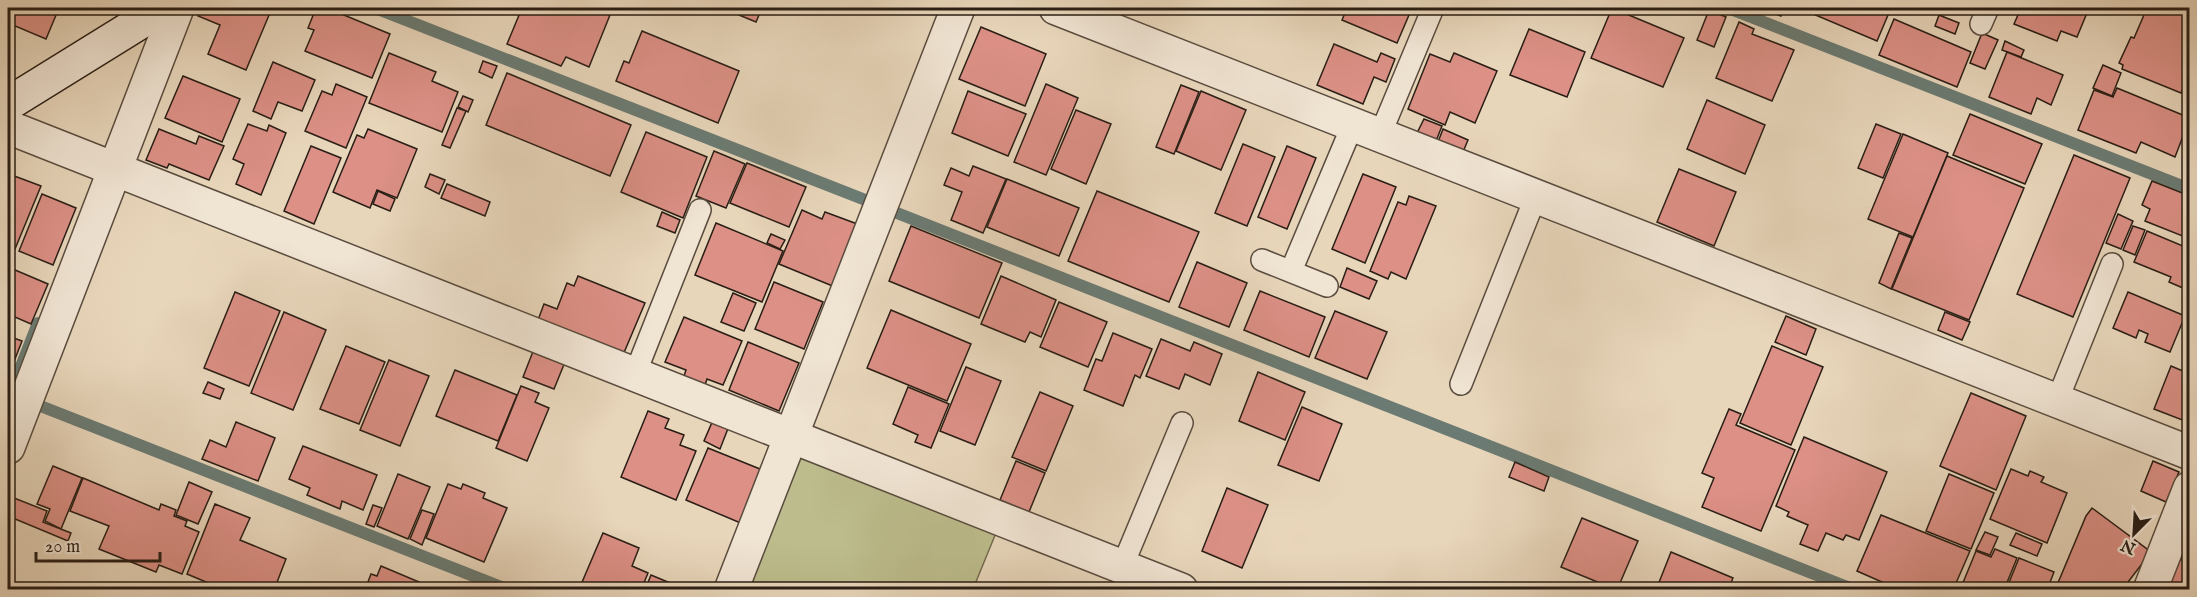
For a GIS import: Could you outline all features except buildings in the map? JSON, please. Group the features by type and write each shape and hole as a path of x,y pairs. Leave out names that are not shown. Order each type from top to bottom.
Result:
{"street":[{"path":"8,104 163,8"},
{"path":"8,447 177,8"},
{"path":"731,590 958,8"},
{"path":"1056,8 2190,453"},
{"path":"8,127 1181,590"},
{"path":"2150,590 2190,488"}],"lane":[{"path":"1292,271 1366,129 1433,8"},
{"path":"1461,384 1536,196"},
{"path":"635,374 700,210"},
{"path":"1262,260 1327,286"},
{"path":"2057,401 2112,264"},
{"path":"1122,567 1182,423"}],"green space":[{"path":"808,452 998,528 973,589 744,590 796,457"}],"waterway":[{"path":"375,8 868,201"},
{"path":"1728,8 2190,189"},
{"path":"897,213 1855,590"},
{"path":"8,400 38,323"},
{"path":"43,407 509,590"}]}
